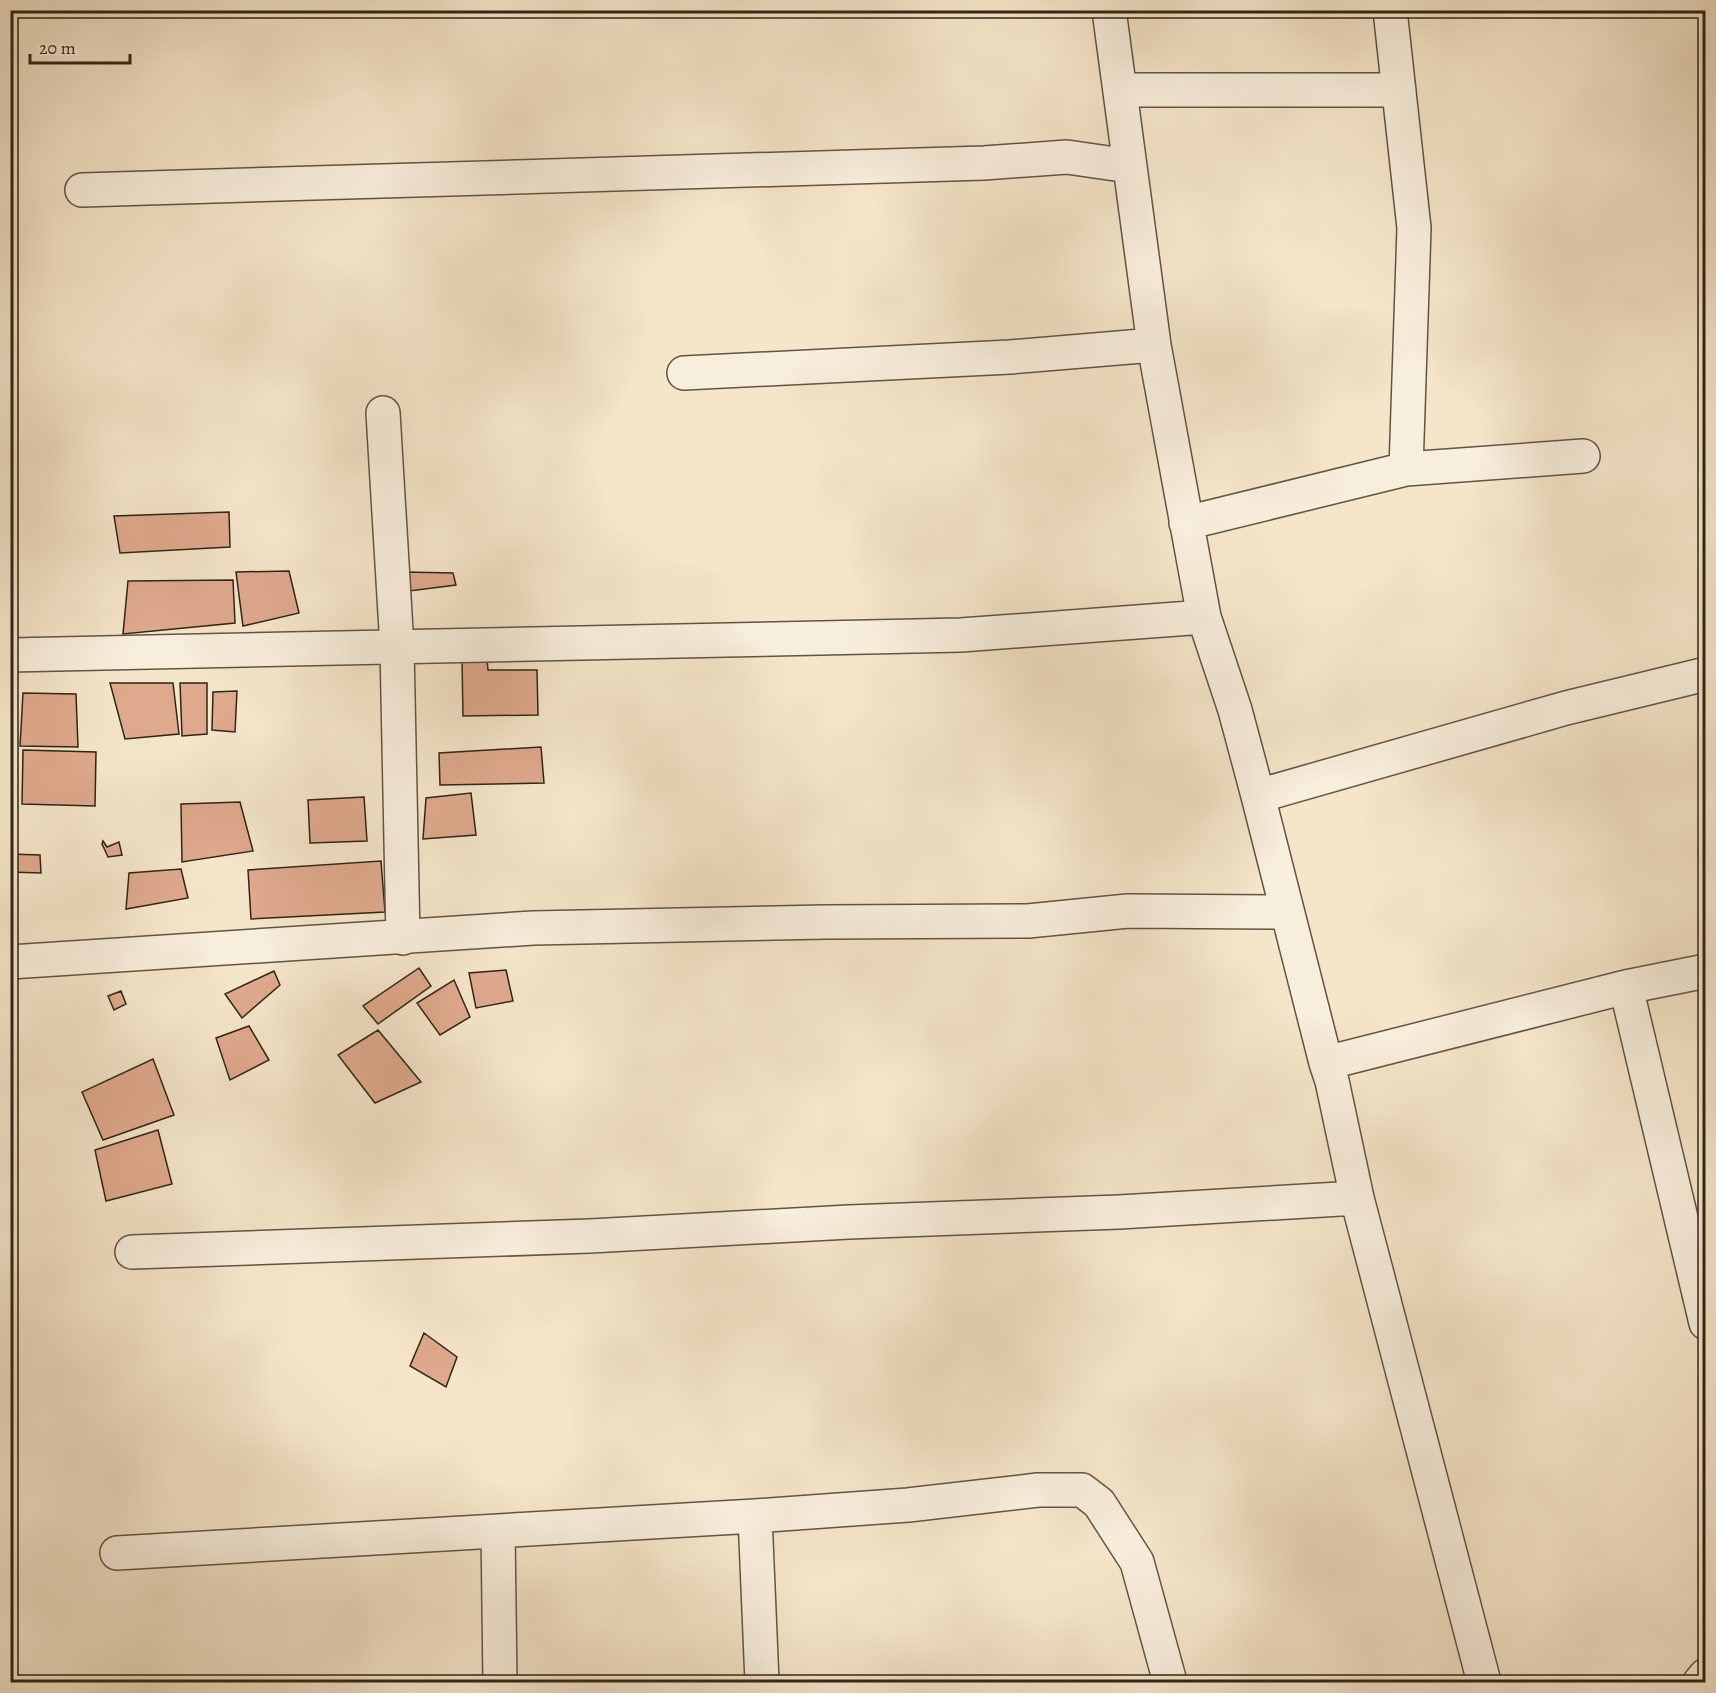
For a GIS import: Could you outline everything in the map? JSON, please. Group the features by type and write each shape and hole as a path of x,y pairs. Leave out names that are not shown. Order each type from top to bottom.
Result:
{"street":[{"path":"1109,10 1154,345 1204,617 1234,710 1258,796 1332,1081 1357,1198 1484,1683"},
{"path":"1390,10 1414,228 1406,469"},
{"path":"1120,90 1399,90"},
{"path":"82,190 972,163 1067,158 1129,166"},
{"path":"684,373 1010,357 1154,345"},
{"path":"383,413 397,647 403,938"},
{"path":"1186,523 1406,469 1582,456"},
{"path":"10,655 961,635 1204,617"},
{"path":"1258,796 1566,708 1706,674"},
{"path":"10,962 533,928 815,922 1028,921 1128,911 1287,912"},
{"path":"1326,1063 1626,987 1706,971"},
{"path":"1626,987 1706,1323"},
{"path":"132,1252 590,1236 849,1222 1119,1212 1357,1198"},
{"path":"117,1552 755,1516 908,1505 1038,1490 1082,1490 1099,1503 1137,1562 1170,1683"},
{"path":"755,1516 762,1683"},
{"path":"498,1531 500,1683"},
{"path":"1700,1683 1706,1675"}],"building":[{"path":"229,512 230,547 120,553 114,516"},
{"path":"289,571 299,613 243,626 236,572"},
{"path":"405,572 453,573 456,585 409,591"},
{"path":"233,580 235,623 123,634 128,581"},
{"path":"462,659 487,659 488,670 537,670 538,715 463,716"},
{"path":"110,683 173,683 179,734 125,739"},
{"path":"180,683 207,683 207,734 182,736"},
{"path":"237,691 235,732 212,730 213,692"},
{"path":"23,693 76,694 78,747 20,746"},
{"path":"541,747 544,783 440,785 439,753"},
{"path":"23,750 96,752 95,806 22,804"},
{"path":"471,793 476,835 423,839 426,798"},
{"path":"364,797 367,841 310,843 308,800"},
{"path":"240,802 253,851 182,862 181,804"},
{"path":"103,841 107,847 119,842 122,855 108,857 102,844"},
{"path":"10,854 40,855 41,873 10,872"},
{"path":"381,861 385,912 251,919 248,870"},
{"path":"181,869 188,898 126,909 129,873"},
{"path":"419,968 431,986 378,1024 363,1006"},
{"path":"506,970 513,1001 476,1008 469,973"},
{"path":"274,971 280,985 242,1018 225,994"},
{"path":"454,980 470,1017 440,1035 417,1003"},
{"path":"121,991 126,1004 114,1010 108,996"},
{"path":"249,1026 269,1060 230,1080 216,1038"},
{"path":"378,1030 421,1082 375,1103 338,1055"},
{"path":"153,1059 174,1115 103,1140 82,1092"},
{"path":"158,1130 172,1184 106,1201 95,1150"},
{"path":"424,1333 457,1357 446,1387 410,1366"}]}
